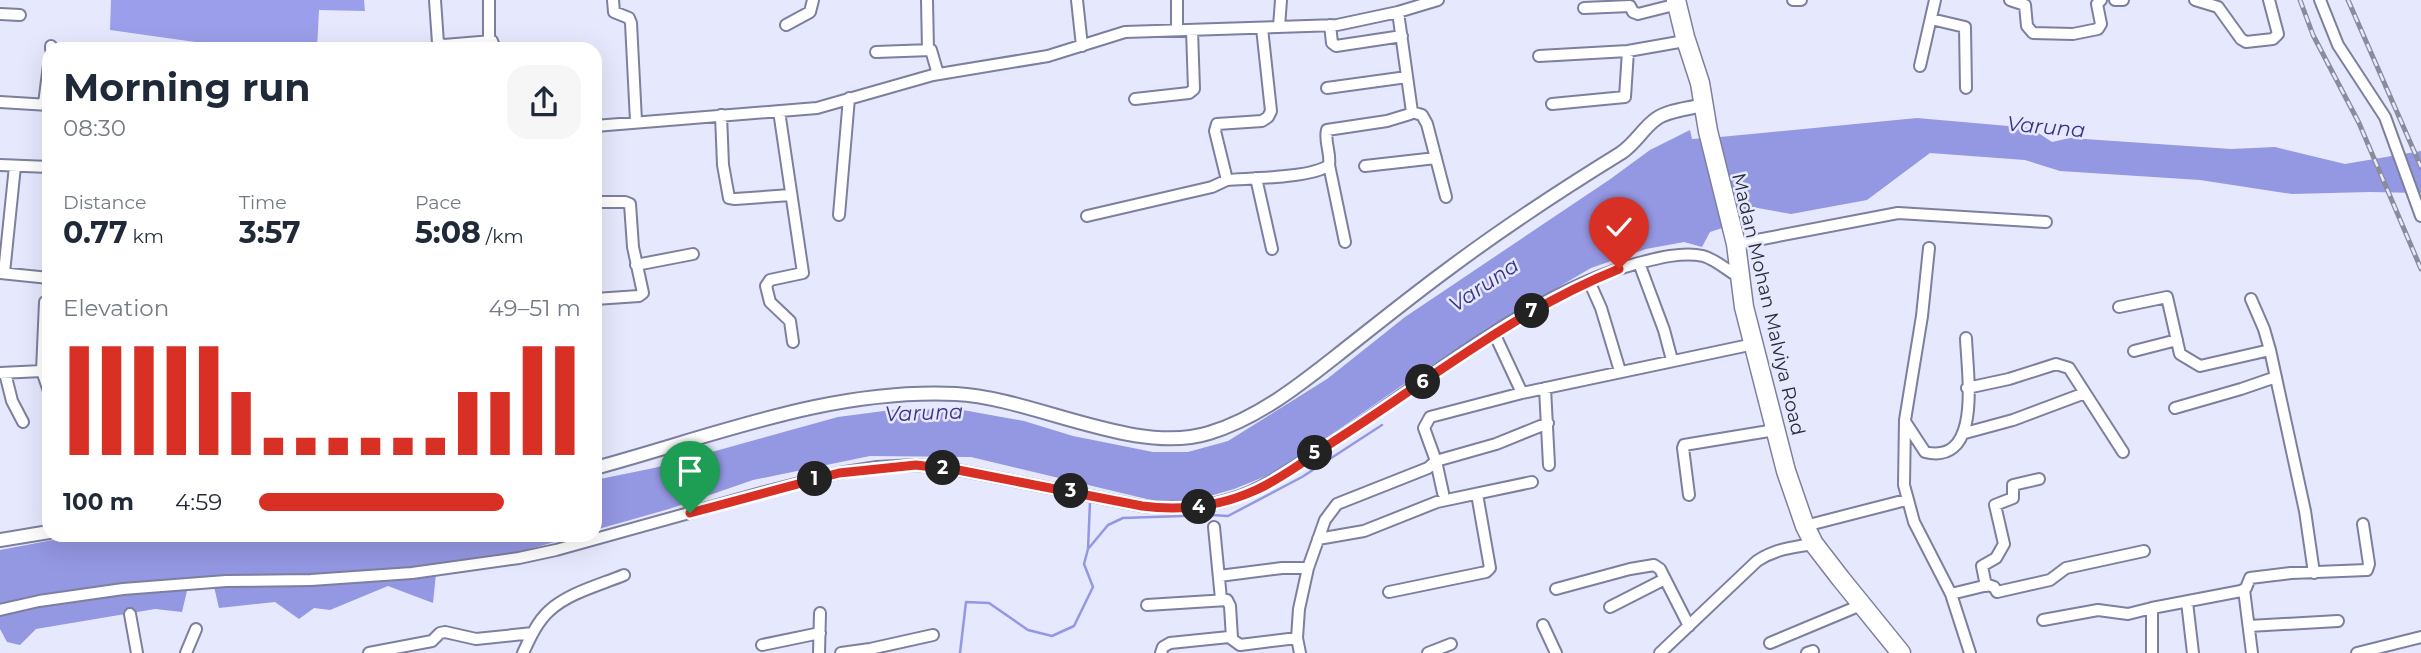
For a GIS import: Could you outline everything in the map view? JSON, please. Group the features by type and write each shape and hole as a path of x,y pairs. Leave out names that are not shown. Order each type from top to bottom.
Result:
{"highway":[{"name":"Madan Mohan Malviya Road","path":"1672,2 1679,42 1693,86 1702,102"},
{"name":"Madan Mohan Malviya Road","path":"1672,2 1700,83 1708,131 1736,244 1739,278 1754,344 1775,430 1805,526 1814,544 1901,653"}],"street":[{"path":"436,0 440,42"},
{"path":"489,0 492,42"},
{"path":"613,0 614,12 629,18 631,23 636,121"},
{"path":"786,25 810,12 813,0"},
{"path":"927,0 928,50"},
{"path":"1077,0 1082,46"},
{"path":"1177,0 1177,30"},
{"path":"1279,27 1281,0"},
{"path":"602,125 817,107 938,74 1048,56 1125,32 1330,25 1398,12 1438,0"},
{"path":"1793,0 1801,0"},
{"path":"1920,66 1935,0"},
{"path":"2010,0 2025,5 2029,31 2047,34 2073,34 2098,29 2101,24 2097,4 2101,0"},
{"path":"2115,0 2123,0"},
{"path":"2194,0 2218,7 2241,39 2252,43 2273,39 2278,34 2269,0"},
{"path":"2320,0 2338,45 2385,117 2421,216"},
{"path":"1584,8 1630,6 1633,12 1638,14 1672,2"},
{"path":"1398,12 1412,112"},
{"path":"0,14 20,15"},
{"path":"1931,19 1965,27 1966,88"},
{"path":"1330,25 1332,43 1336,46 1402,36"},
{"path":"1227,180 1215,131 1217,124 1262,121 1271,111 1262,28"},
{"path":"1135,99 1189,93 1194,89 1192,30"},
{"path":"1539,56 1628,51 1679,42"},
{"path":"876,52 928,50 933,52 938,74"},
{"path":"1552,104 1625,97 1628,51"},
{"path":"1327,88 1407,77"},
{"path":"839,215 849,98"},
{"path":"0,102 42,105"},
{"path":"602,466 801,410 879,395 958,394 988,398 1152,438 1188,438 1207,434 1258,411 1307,379 1446,270 1580,177 1623,151 1656,119 1702,102"},
{"path":"779,111 803,273 770,280 766,286 770,302 790,321 793,342"},
{"path":"1412,112 1424,118 1446,197"},
{"path":"1345,242 1329,165 1326,135 1328,130 1387,121 1412,112"},
{"path":"720,115 723,165 729,198 735,200 791,195"},
{"path":"1365,166 1436,158"},
{"path":"0,165 42,167"},
{"path":"1087,216 1212,187 1227,180 1305,174 1329,165"},
{"path":"15,166 2,273 42,277"},
{"path":"1256,178 1272,249"},
{"path":"602,202 630,204 641,295 602,298"},
{"path":"1736,244 1898,213 2046,222"},
{"path":"1929,248 1923,316 1905,420 1904,485 1913,522 1951,594 1970,653"},
{"path":"636,265 693,254"},
{"path":"602,537 839,473 916,465 958,470 1142,506 1172,509 1203,507 1258,489 1383,410 1494,333 1589,281 1639,263 1678,256 1705,256 1739,278"},
{"path":"1639,263 1672,360"},
{"path":"1589,281 1601,308 1620,371"},
{"path":"2119,307 2167,297 2181,356 2200,366 2270,350"},
{"path":"2251,299 2270,350 2305,512 2314,573"},
{"path":"1494,333 1522,393"},
{"path":"1905,420 1921,449 1933,454 1953,449 1961,441 1968,417 1966,338"},
{"path":"2134,351 2177,340"},
{"path":"1443,494 1436,461 1424,428 1430,417 1522,393 1754,344"},
{"path":"1967,388 2010,379 2056,364 2069,369 2123,452"},
{"path":"23,422 2,373 42,371"},
{"path":"2175,408 2276,377"},
{"path":"1545,388 1549,465"},
{"path":"1965,433 2013,420 2085,393"},
{"path":"1300,653 1297,638 1299,609 1308,568 1325,520 1337,504 1428,468 1436,461 1496,444 1548,423"},
{"path":"1689,495 1684,445 1775,430"},
{"path":"1986,586 1982,565 1996,558 2004,544 1995,505 2013,498 2013,485 2039,479"},
{"path":"1318,539 1364,531 1437,502 1532,482"},
{"path":"1389,592 1486,572 1490,568 1478,494"},
{"path":"1805,526 1906,500"},
{"path":"2252,653 2244,590 2250,578 2267,574 2367,570 2369,564 2363,524"},
{"path":"1214,527 1221,599"},
{"path":"0,540 42,533"},
{"path":"0,610 39,601 123,589 226,581 311,580 412,573 519,558 585,542"},
{"path":"1660,653 1756,561 1769,553 1814,544"},
{"path":"1951,594 1991,585 1997,592 2025,586 2050,580 2066,568 2144,551"},
{"path":"1556,589 1654,565 1660,569 1689,626"},
{"path":"1219,576 1282,568 1308,568"},
{"path":"523,653 549,611 564,600 624,575"},
{"path":"1610,607 1665,579"},
{"path":"2043,620 2098,610 2123,614 2244,590"},
{"path":"1147,606 1221,599 1228,601 1230,606 1232,638 1239,645 1297,638"},
{"path":"2187,602 2193,653"},
{"path":"1770,643 1861,606"},
{"path":"2152,608 2152,653"},
{"path":"819,653 820,612"},
{"path":"130,614 137,653"},
{"path":"2249,626 2338,621"},
{"path":"1543,625 1556,653"},
{"path":"186,653 196,629"},
{"path":"369,653 432,641 445,632 475,639 533,633"},
{"path":"762,645 820,633"},
{"path":"841,653 933,635"},
{"path":"2357,653 2421,637"},
{"path":"1160,653 1163,647 1170,643 1232,638"},
{"path":"1429,653 1451,644"}],"shaded area":[{"path":"111,0 364,0 365,11 319,10 317,42 195,42 110,30"}],"water":[{"name":"Varuna","path":"1917,118 2031,128 2052,142 2070,138 2231,149 2275,147 2345,164 2421,151 2421,193 2292,194 2200,180 2060,171 2025,160 1930,153 1867,200 1791,214 1752,207 1750,219 1710,232 1702,247 1684,242 1646,249 1591,268 1497,323 1417,375 1279,471 1234,489 1189,502 1151,500 971,457 870,456 753,480 669,509 602,528 602,479 654,468 838,417 899,409 963,410 1024,421 1073,436 1153,452 1188,452 1228,441 1327,379 1405,317 1650,150 1690,130 1692,139"},
{"path":"42,542 555,542 519,552 437,564 433,603 388,586 330,610 314,608 299,619 275,602 219,608 212,578 190,578 182,612 155,609 36,629 20,645 7,642 0,629 0,550"}],"waterway":[{"path":"1088,549 1108,525 1123,518 1228,516 1302,477 1382,425"},
{"path":"960,653 966,602 989,603 1028,630 1052,636 1074,626 1093,587 1084,564 1088,549 1090,502"}],"railway":[{"path":"2300,0 2313,35 2359,123 2421,269"},
{"path":"2348,0 2421,167"}],"route":[{"path":"690,513 839,473 916,465 958,470 1142,506 1172,509 1203,507 1258,489 1383,410 1501,329 1553,299 1619,269"}]}
